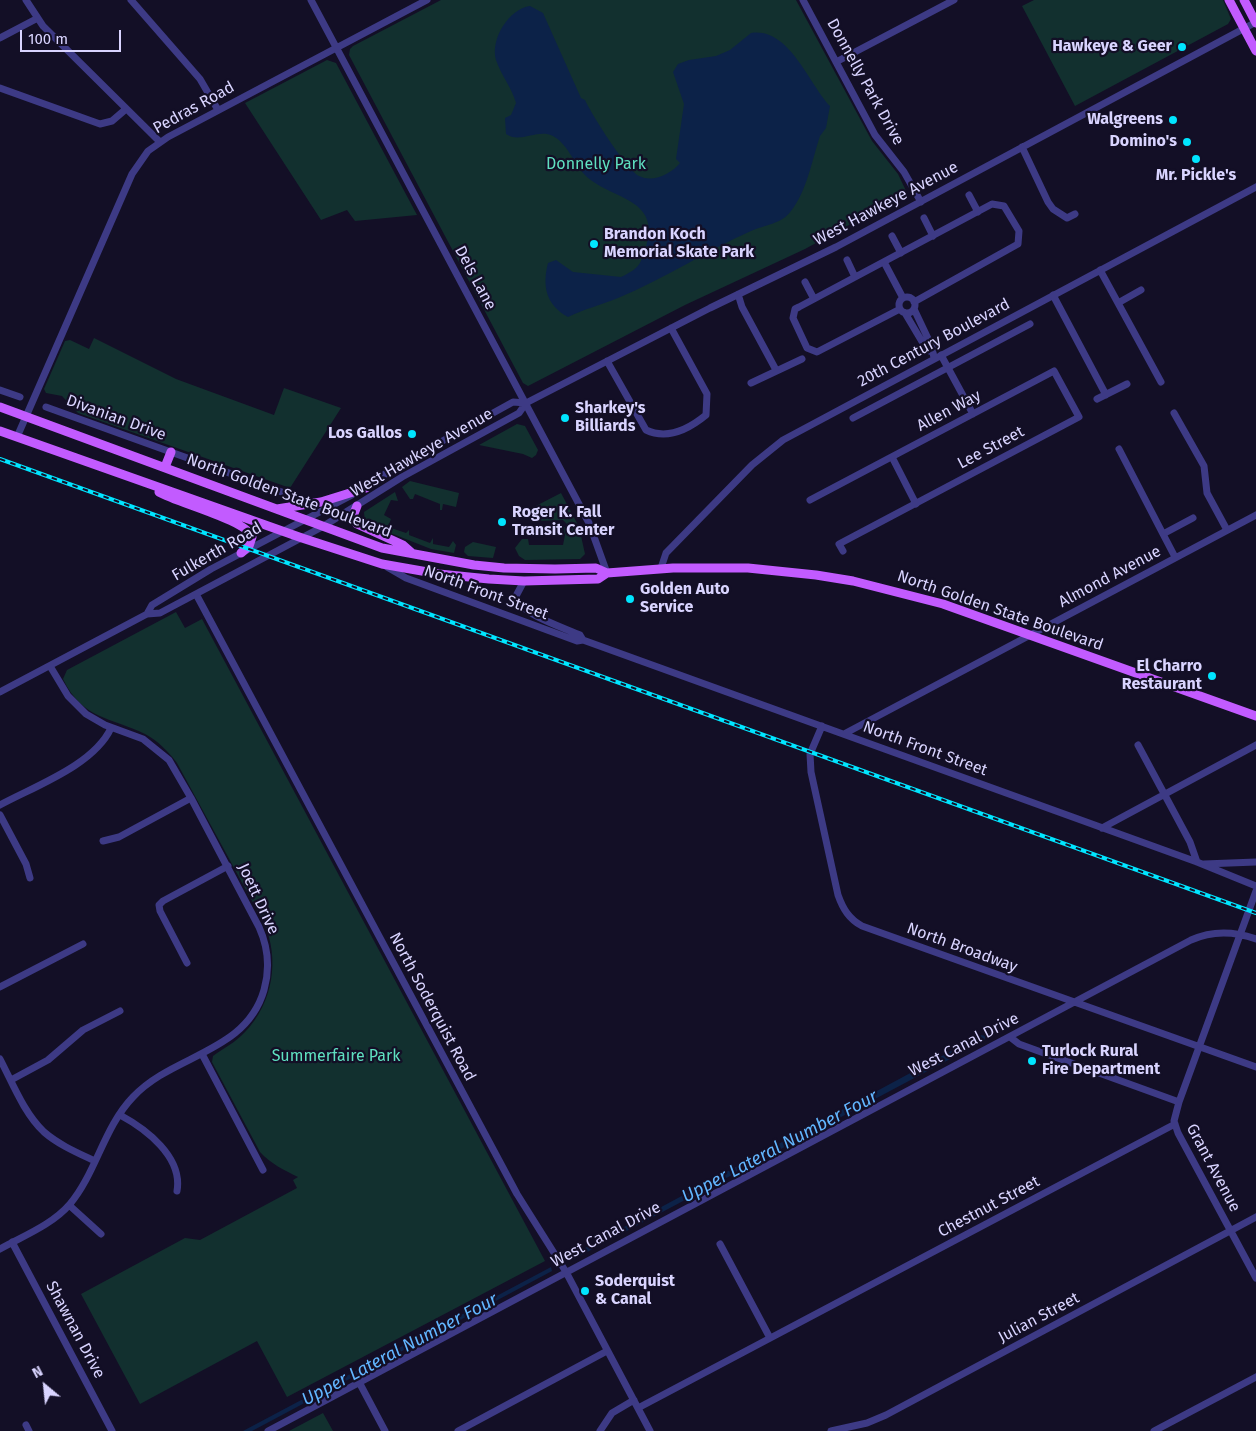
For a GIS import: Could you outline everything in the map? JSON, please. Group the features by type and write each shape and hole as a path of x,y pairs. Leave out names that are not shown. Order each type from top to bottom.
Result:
{"main road":[{"path":"1229,0 1256,51"},
{"path":"1244,0 1256,22"},
{"name":"North Golden State Boulevard","path":"0,407 374,546 489,567 543,570 596,568 607,572 661,568 748,568 835,578 910,594 1031,635 1256,716"},
{"name":"North Golden State Boulevard","path":"0,431 302,538 382,564 462,577 524,581 598,579 607,572"},
{"path":"165,467 171,452"},
{"path":"141,481 170,499 244,526 252,537 249,546 241,553"},
{"path":"277,509 321,502 366,488"},
{"path":"357,506 353,516 357,524 403,545 412,553"}],"street":[{"path":"26,0 36,19 160,142"},
{"path":"131,0 200,79 218,110"},
{"name":"Dels Lane","path":"311,0 589,523 607,572"},
{"name":"Pedras Road","path":"17,437 132,174 143,157 160,142 427,0"},
{"name":"Donnelly Park Drive","path":"803,0 875,135 904,172 921,202"},
{"path":"836,62 954,0"},
{"path":"0,38 36,19"},
{"name":"West Hawkeye Avenue","path":"305,520 366,488 399,465 513,402 526,402 738,294 836,247 1256,22"},
{"path":"0,88 100,124 112,121 126,109"},
{"path":"1022,147 1053,209 1067,218 1075,214"},
{"name":"20th Century Boulevard","path":"661,568 666,553 752,465 776,445 936,355 1256,187"},
{"path":"969,195 978,212"},
{"path":"992,204 1004,206 1019,231 1018,244 914,305 821,351 813,352 807,348 793,318 795,310 978,212 992,204"},
{"path":"924,218 933,236"},
{"path":"892,236 901,252"},
{"path":"847,260 856,277"},
{"path":"884,262 903,298"},
{"path":"1100,270 1160,382"},
{"path":"805,282 814,299"},
{"path":"1118,303 1141,290"},
{"path":"738,294 742,307 776,370"},
{"path":"1053,295 1106,394"},
{"path":"903,298 910,298 936,355 948,368 973,414"},
{"path":"903,298 899,304 902,311 909,316 927,350 936,355"},
{"path":"854,418 1030,324"},
{"path":"607,361 646,430 655,434 668,435 684,429 706,415 708,402 707,394 672,328"},
{"path":"751,383 776,370 783,369 802,360"},
{"name":"Allen Way","path":"810,500 1054,371 1079,417"},
{"path":"1097,399 1127,384"},
{"path":"0,390 20,397"},
{"name":"West Hawkeye Avenue","path":"302,538 402,477 519,413 526,402"},
{"name":"Divanian Drive","path":"46,407 290,495"},
{"path":"1174,413 1204,466 1207,493 1227,530"},
{"name":"Lee Street","path":"843,551 839,544 1079,417"},
{"path":"1119,449 1175,557"},
{"path":"892,457 916,504"},
{"name":"Almond Avenue","path":"844,734 1256,515"},
{"path":"1162,534 1193,518"},
{"name":"Fulkerth Road","path":"147,614 152,605 241,553 305,520"},
{"name":"Fulkerth Road","path":"0,692 147,614 160,613 302,538"},
{"name":"North Front Street","path":"382,564 406,578 578,641 583,640 822,726 1200,863 1256,886"},
{"name":"North Front Street","path":"524,581 516,596 519,606 528,612 580,635 583,640"},
{"name":"North Soderquist Road","path":"196,594 517,1194 566,1272 650,1431"},
{"name":"Joett Drive","path":"0,1249 46,1224 70,1205 84,1183 120,1114 132,1097 145,1086 231,1038 245,1024 258,1004 266,980 267,957 263,938 228,866 172,764 157,748 134,735 111,728 91,718 76,706 61,686 50,666"},
{"name":"North Broadway","path":"822,726 810,754 810,772 838,895 849,916 862,926 1256,1067"},
{"path":"0,805 80,761 100,745 111,728"},
{"path":"1138,745 1200,863 1256,862"},
{"path":"1102,828 1256,745"},
{"path":"103,841 119,836 191,798"},
{"path":"0,815 26,864 30,878"},
{"path":"187,963 160,911 159,905 163,901 228,866"},
{"path":"1175,1124 1178,1102 1201,1046 1256,890"},
{"name":"West Canal Drive","path":"268,1431 1194,938 1219,932 1240,933"},
{"path":"1240,933 1256,939"},
{"path":"0,987 83,944"},
{"path":"11,1080 48,1060 83,1030 120,1011"},
{"path":"1010,1037 1018,1044 1178,1102"},
{"path":"202,1054 263,1170"},
{"path":"0,1060 30,1116 44,1132 62,1144 95,1161"},
{"path":"120,1114 144,1130 168,1156 177,1174 177,1191"},
{"name":"Grant Avenue","path":"1175,1124 1256,1278"},
{"name":"Chestnut Street","path":"638,1408 1175,1124"},
{"path":"70,1205 101,1234"},
{"name":"Julian Street","path":"830,1431 868,1423 886,1415 1256,1217"},
{"name":"Shawnan Drive","path":"12,1242 112,1431"},
{"path":"720,1244 770,1338"},
{"path":"458,1431 607,1351"},
{"path":"1154,1431 1256,1377"},
{"path":"359,1382 385,1431"},
{"path":"600,1431 612,1413 634,1400"}],"green space":[{"name":"Donnelly Park","path":"441,0 796,0 872,141 898,174 907,193 805,249 685,305 528,386 523,383 349,55 350,49 353,46"},
{"path":"1034,0 1223,0 1231,19 1228,24 1075,106 1022,6"},
{"path":"327,60 336,63 417,215 355,221 347,210 321,220 245,103"},
{"path":"94,338 176,379 274,415 284,388 341,408 290,488 78,413 62,396 46,393 44,389 65,341 70,340 89,349"},
{"path":"517,424 525,426 538,450 532,458 523,454 479,445"},
{"path":"410,481 459,493 456,507 443,504 442,510 440,510 440,504 415,494 413,499 410,499 402,487"},
{"path":"395,492 398,501 391,500 384,515 391,519 388,527 406,533 409,530 409,535 430,543 433,538 433,544 449,547 453,541 456,545 454,553 431,549 365,523 364,512"},
{"path":"561,493 578,525 568,525 563,520 537,521 528,510"},
{"path":"563,527 579,527 585,554 580,559 525,560 519,556 515,548 522,539 528,539 529,545 563,545 565,535"},
{"path":"473,542 496,547 493,558 468,556 464,552 465,547"},
{"name":"Summerfaire Park","path":"176,612 185,628 202,619 545,1261 287,1397 257,1341 140,1404 81,1294 185,1238 200,1240 297,1188 293,1180 298,1177 273,1163 260,1152 212,1062 213,1056 238,1039 255,1020 268,994 271,980 272,951 264,923 174,759 158,743 145,734 99,716 89,710 79,702 63,679 67,670"},
{"path":"323,1413 333,1431 289,1431"}],"water":[{"path":"530,6 543,13 581,98 585,100 618,153 633,171 644,178 656,178 667,174 680,163 676,159 684,104 673,72 678,64 689,60 716,56 730,50 751,33 764,34 776,39 797,59 830,106 826,128 820,136 809,175 797,203 791,211 783,219 734,239 618,298 568,317 561,312 550,301 546,287 548,263 556,260 573,272 621,277 635,269 640,262 646,247 649,231 647,219 641,209 587,177 563,144 553,136 541,134 511,137 506,134 505,118 511,115 516,103 496,60 496,43 508,19 522,8"},
{"name":"Upper Lateral Number Four","path":"981,1035 986,1036 984,1041 574,1259 572,1255"},
{"name":"Upper Lateral Number Four","path":"551,1267 552,1271 252,1431 243,1431"}],"railway":[{"path":"0,459 1256,913"}],"place":[{"name":"Hawkeye & Geer","path":"1182,47"},
{"name":"Walgreens","path":"1173,120"},
{"name":"Domino's","path":"1187,142"},
{"name":"Mr. Pickle's","path":"1196,159"},
{"name":"Brandon Koch Memorial Skate Park","path":"594,244"},
{"name":"Sharkey's Billiards","path":"565,418"},
{"name":"Los Gallos","path":"412,434"},
{"name":"Roger K. Fall Transit Center","path":"502,522"},
{"name":"Golden Auto Service","path":"630,599"},
{"name":"El Charro Restaurant","path":"1212,676"},
{"name":"Turlock Rural Fire Department","path":"1032,1061"},
{"name":"Soderquist & Canal","path":"585,1291"}]}
